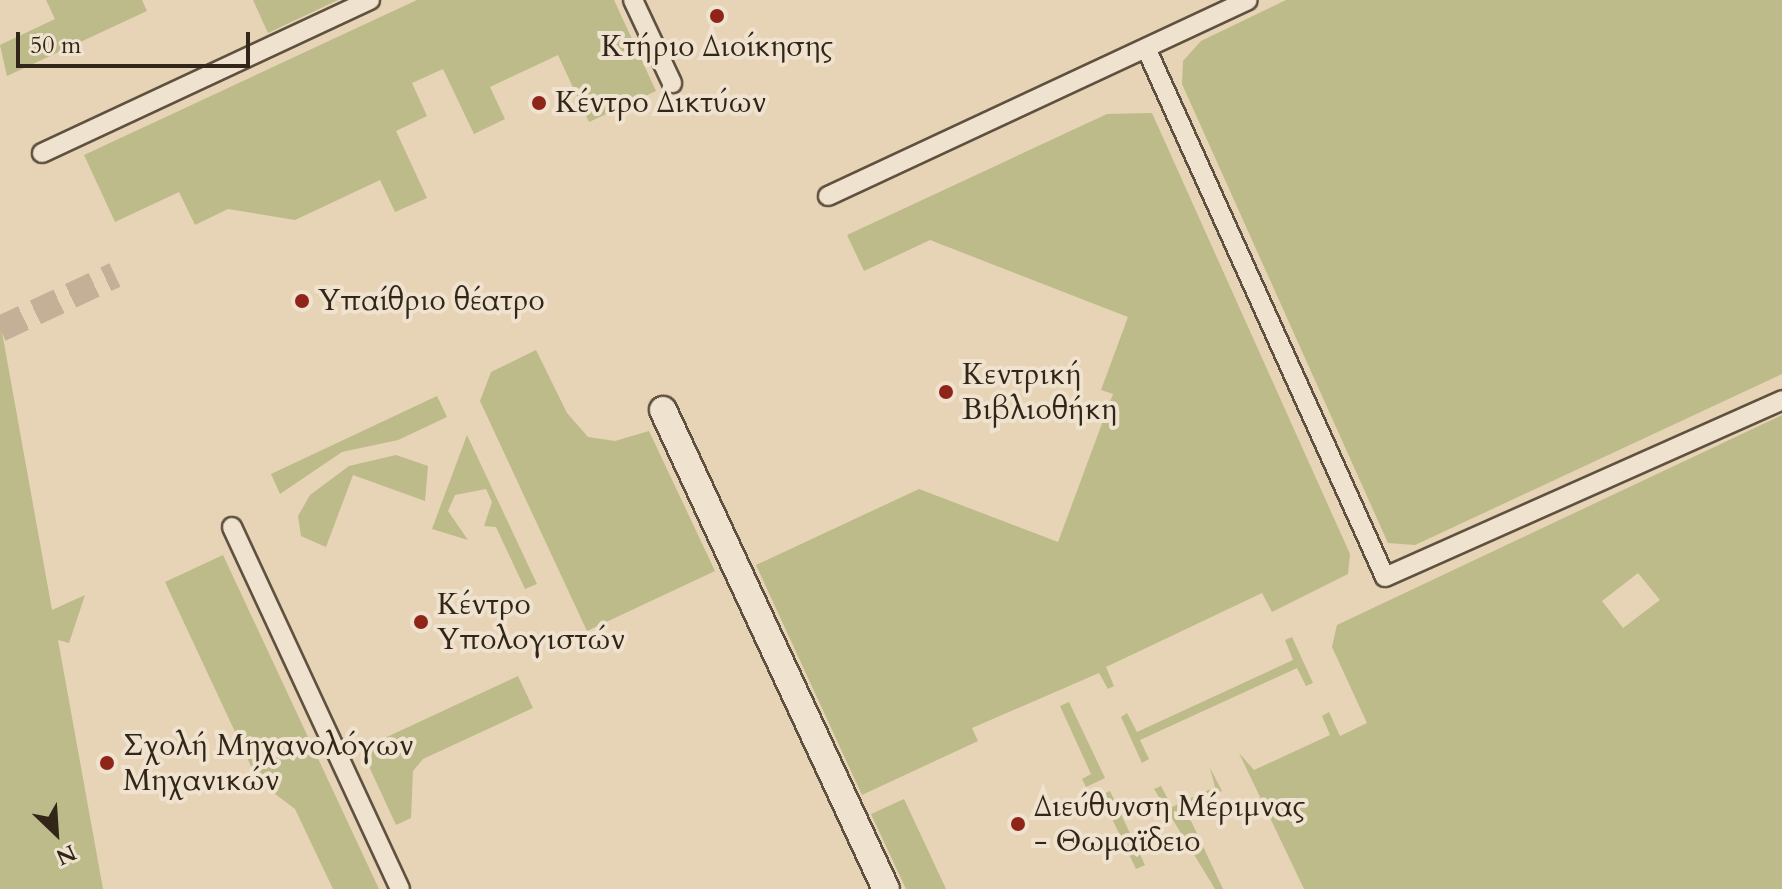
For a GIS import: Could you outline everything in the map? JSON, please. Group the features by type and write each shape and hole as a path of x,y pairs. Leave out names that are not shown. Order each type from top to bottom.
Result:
{"street":[{"path":"663,410 886,889"}],"lane":[{"path":"49,150 370,0"},
{"path":"633,0 672,83"},
{"path":"828,196 1248,0"},
{"path":"1146,48 1385,577 1782,400"},
{"path":"232,527 400,889"}],"shaded area":[{"path":"46,0 142,0 147,11 7,76 0,45 55,19"},
{"path":"253,0 338,0 268,33"},
{"path":"417,0 614,0 656,91 589,122 558,55 490,87 505,119 474,134 443,69 412,83 427,116 396,131 427,198 395,212 380,180 295,220 228,209 195,225 179,192 115,222 84,155"},
{"path":"1286,0 1782,0 1782,374 1415,545 1388,543 1182,84 1183,61 1201,41"},
{"path":"1152,113 1350,554 1348,574 1272,612 1262,593 1106,667 1114,686 1108,689 1099,673 972,728 978,741 862,795 756,565 919,489 1058,542 1113,394 1101,390 1128,317 930,240 864,271 847,235 1107,114"},
{"path":"0,321 52,610 85,595 69,643 58,640 103,889 0,889"},
{"path":"536,350 567,413 588,437 615,441 649,431 715,571 587,631 480,401 491,372"},
{"path":"437,396 447,417 398,440 342,452 280,494 271,474"},
{"path":"1782,415 1782,889 1304,889 1239,753 1254,770 1330,735 1322,716 1329,712 1340,736 1367,723 1332,647 1337,625","holes":["1638,573 1660,600 1623,628 1602,601"]},
{"path":"467,435 537,584 525,589 496,527 484,526 492,502 486,489 455,495 448,511 468,540 432,529"},
{"path":"396,455 428,466 425,501 353,475 326,547 301,536 298,516 310,495 349,466"},
{"path":"223,555 379,889 333,889 295,809 258,781 165,582"},
{"path":"1292,637 1313,683 1306,686 1297,668 1140,740 1149,759 1142,763 1121,717 1127,713 1137,732 1293,660 1285,640"},
{"path":"518,676 533,708 423,759 413,771 411,818 396,825 361,749"},
{"path":"1069,702 1105,778 1086,787 1082,779 1091,774 1060,706"},
{"path":"1210,768 1222,791 1185,808 1223,889 1215,889 1154,789 1161,786 1172,807 1215,787"},
{"path":"1110,791 1145,865 1136,869 1105,804 1096,808 1092,799"},
{"path":"904,799 946,889 906,889 871,814"}],"tunnel":[{"path":"0,329 115,275"}],"place":[{"name":"Κτήριο Διοίκησης","path":"717,16"},
{"name":"Κέντρο Δικτύων","path":"539,103"},
{"name":"Υπαίθριο θέατρο","path":"302,301"},
{"name":"Κεντρική Βιβλιοθήκη","path":"946,392"},
{"name":"Κέντρο Υπολογιστών","path":"421,622"},
{"name":"Σχολή Μηχανολόγων Μηχανικών","path":"107,763"},
{"name":"Διεύθυνση Μέριμνας - Θωμαϊδειο","path":"1018,824"}]}
